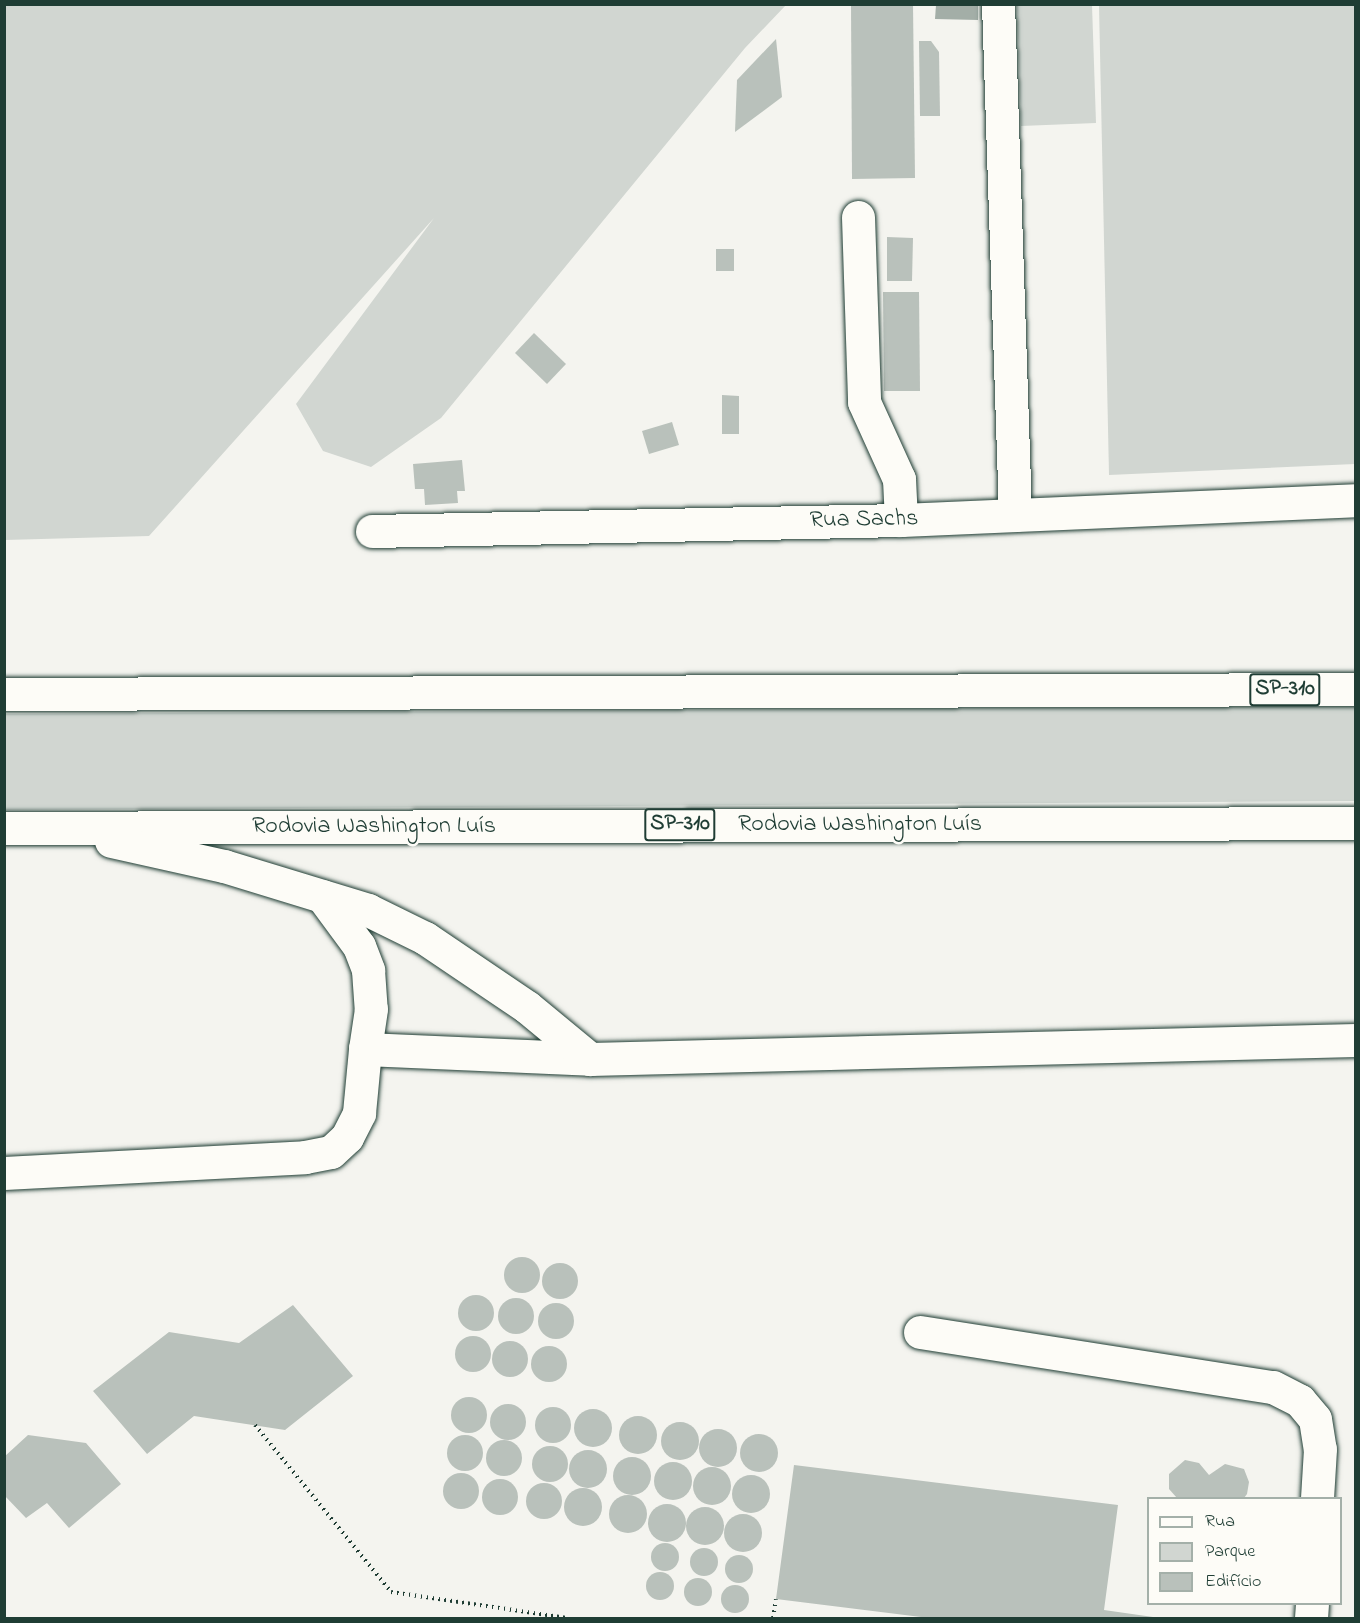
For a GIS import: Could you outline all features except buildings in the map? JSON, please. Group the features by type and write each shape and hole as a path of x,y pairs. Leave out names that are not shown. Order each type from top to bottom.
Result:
{"main road":[{"path":"998,4 1014,515"},
{"path":"858,217 864,402 899,479 901,520"},
{"name":"Rua Sachs","path":"372,531 901,520 1356,500"},
{"path":"1215,690 1356,677"},
{"name":"SP-310","path":"4,694 1356,689"},
{"name":"Rodovia Washington Luís","path":"4,828 1356,823"},
{"path":"1195,824 1356,832"},
{"path":"53,829 224,866 368,910 425,938 527,1007 590,1059"},
{"path":"4,1173 305,1157 331,1152 347,1137 359,1113 371,1009 368,970 359,946 322,896"},
{"path":"365,1049 590,1059 1356,1040"},
{"path":"920,1332 1273,1387 1300,1401 1315,1419 1320,1449 1317,1497"}],"path":[{"path":"255,1425 391,1592 567,1618"},
{"path":"773,1618 776,1599"}],"green space":[{"path":"4,5 786,5 745,48 441,418 371,467 323,451 296,404 434,218 149,536 5,540"},
{"path":"1017,5 1092,5 1096,123 1021,126"},
{"path":"1099,5 1355,5 1355,464 1109,475"},
{"path":"1355,706 1355,801 5,810 5,714"}],"shaded area":[{"path":"936,5 978,5 978,20 935,19"}]}
